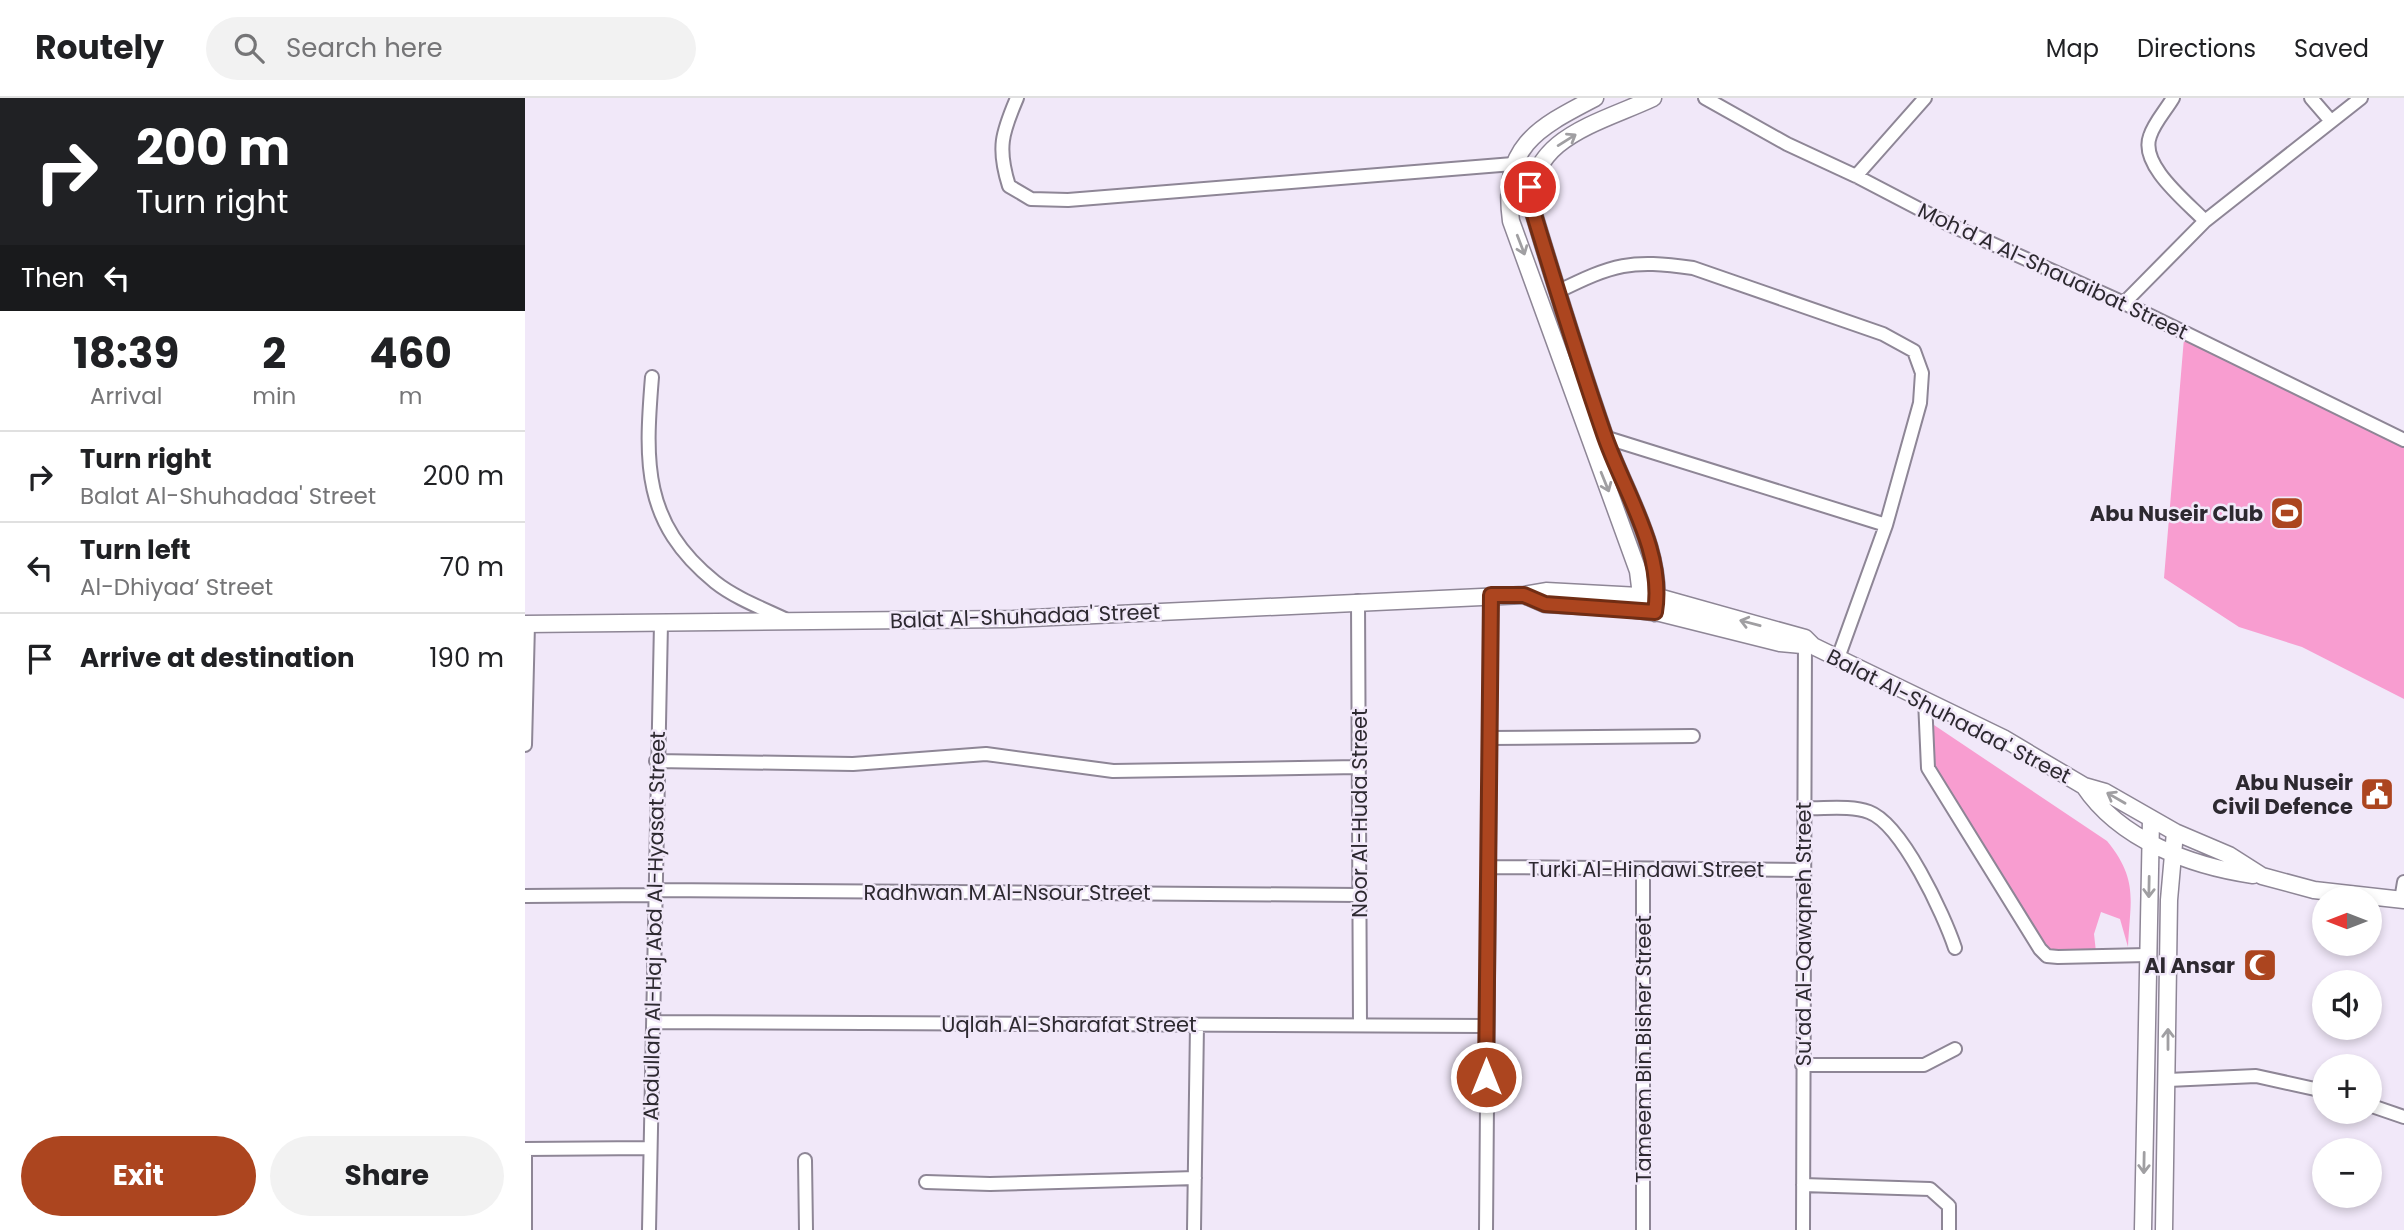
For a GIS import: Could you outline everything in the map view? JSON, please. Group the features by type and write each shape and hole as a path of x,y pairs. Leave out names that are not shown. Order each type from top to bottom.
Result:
{"street":[{"path":"1016,98 1002,136 1002,162 1009,186 1031,199 1068,200 1513,164"},
{"path":"1595,98 1547,123 1526,141 1513,164 1509,192 1511,221 1623,524 1638,571 1639,602"},
{"path":"1653,98 1546,153 1535,170 1530,187 1532,208 1557,292 1605,437 1637,514 1656,576 1656,605"},
{"name":"Moh'd A Al-Shauaibat Street","path":"1705,98 1787,144 1948,224 2124,303 2404,440"},
{"path":"1856,176 1925,98"},
{"path":"2173,98 2149,137 2150,152 2164,180 2205,221"},
{"path":"2311,98 2330,120"},
{"path":"2124,303 2205,221 2361,98"},
{"path":"1557,292 1607,268 1661,263 1693,268 1883,334 1914,351 1922,373 1920,403 1886,525 1838,658"},
{"path":"652,377 646,450 653,495 671,532 690,559 717,584 790,622"},
{"path":"1605,437 1886,525"},
{"name":"Balat Al-Shuhadaa' Street","path":"526,624 1013,618 1524,595 1546,590 1639,602 1807,644 2003,738 2084,786 2105,792 2175,832 2229,855 2262,876"},
{"path":"1486,1230 1491,595"},
{"name":"Noor Al-Huda Street","path":"1358,601 1360,1024"},
{"name":"Abdullah Al-Haj Abd Al-Hyasat Street","path":"649,1230 656,761 661,623"},
{"path":"525,745 526,624"},
{"name":"Su‘ad Al-Qawqneh Street","path":"1803,1230 1802,1065 1807,644"},
{"path":"1925,700 1928,768 2040,949 2047,956 2058,957 2147,955"},
{"path":"1489,738 1693,736"},
{"path":"656,761 853,764 986,754 1113,771 1358,767"},
{"name":"Balat Al-Shuhadaa' Street","path":"2084,786 2098,807 2173,855 2222,870 2262,876 2313,890 2402,900"},
{"path":"1804,808 1862,810 1885,822 1943,913 1955,948"},
{"path":"2143,1230 2151,818"},
{"path":"2164,1230 2169,901 2175,832"},
{"name":"Turki Al-Hindawi Street","path":"1488,867 1804,870"},
{"name":"Tameem Bin Bisher Street","path":"1643,869 1643,1230"},
{"path":"2402,900 2404,882"},
{"name":"Radhwan M Al-Nsour Street","path":"525,896 654,892 1359,895"},
{"name":"Uqlah Al-Sharafat Street","path":"653,1022 1486,1026"},
{"path":"1194,1230 1198,1025"},
{"path":"1802,1065 1924,1065 1955,1049"},
{"path":"2168,1080 2256,1076 2312,1088"},
{"path":"2382,1110 2404,1118"},
{"path":"2145,1136 2167,1137"},
{"path":"525,1230 525,1149 649,1148"},
{"path":"805,1160 806,1230"},
{"path":"926,1182 990,1184 1195,1178"},
{"path":"1803,1185 1930,1189 1949,1206 1949,1230"}],"shaded area":[{"name":"Abu Nuseir Club","path":"2184,338 2404,447 2404,699 2302,647 2239,627 2164,578"},
{"path":"1931,723 2107,841 2124,868 2128,880 2131,904 2128,947 2120,919 2101,912 2094,934 2096,952 2051,952 1929,766"}],"place":[{"name":"Abu Nuseir Club","path":"2287,513"},
{"name":"Abu Nuseir Civil Defence","path":"2377,794"},
{"name":"Al Ansar","path":"2260,965"}],"route":[{"path":"1486,1077 1491,595 1524,595 1545,604 1655,612 1658,597 1656,576 1637,514 1605,437 1557,292 1532,208 1530,187"}]}
